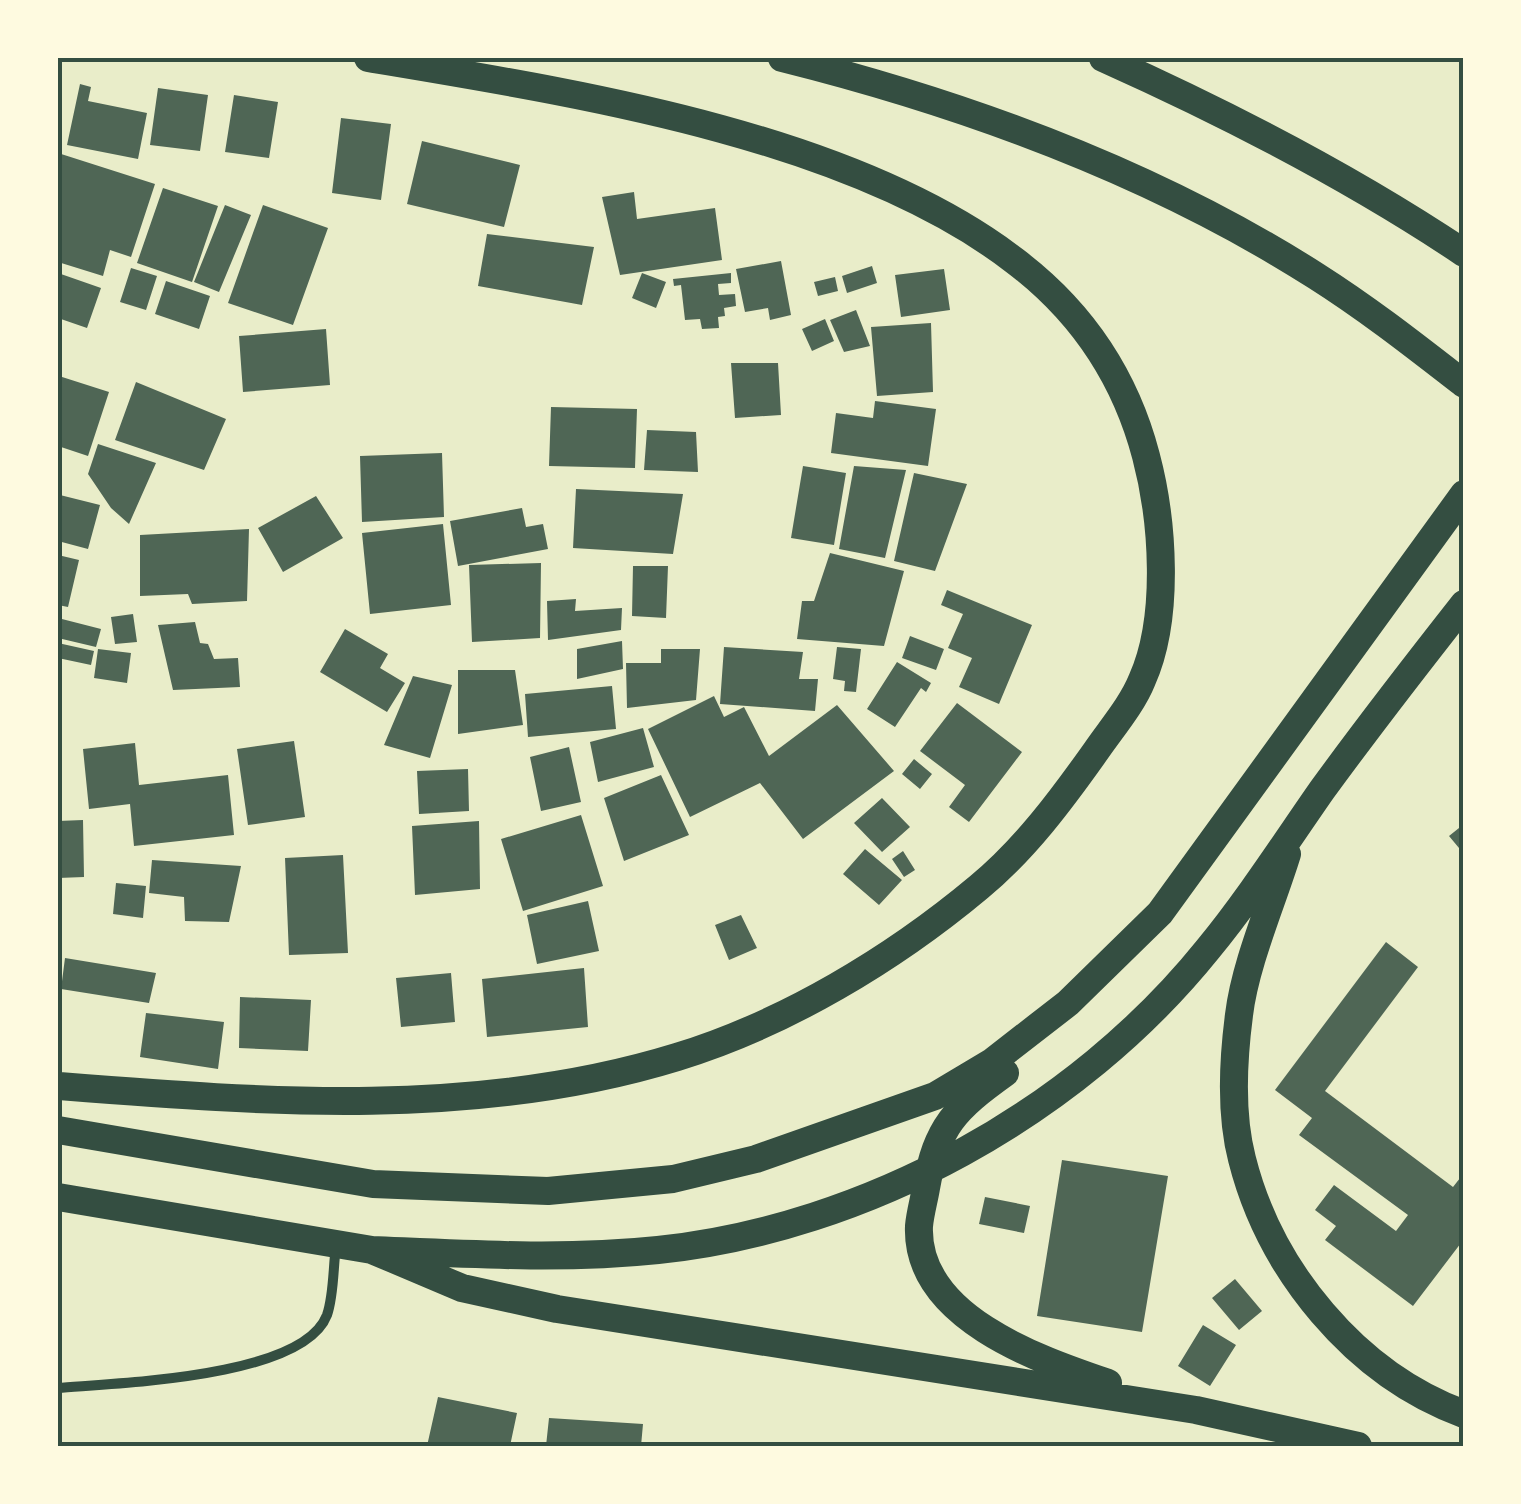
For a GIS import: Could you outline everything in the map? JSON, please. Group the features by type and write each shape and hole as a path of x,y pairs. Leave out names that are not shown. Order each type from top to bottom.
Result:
{"highway":[{"path":"58,1086 310,1102 444,1098 563,1086 680,1057 782,1015 884,956 982,886 1056,807 1143,679 1161,595 1159,504 1139,430 1113,369 1078,316 1014,260 940,213 855,172 759,141 523,84 368,58"},
{"path":"782,58 975,116 1129,178 1314,274 1464,384"},
{"path":"1103,58 1230,114 1397,208 1464,253"},
{"path":"58,1130 372,1184 548,1191 673,1179 756,1159 935,1096 992,1062 1068,1003 1160,912 1464,494"},
{"path":"58,1198 336,1246 519,1256 660,1250 777,1225 848,1203 929,1168 1034,1111 1122,1038 1208,949 1464,604"},
{"path":"1295,828 1239,1010 1234,1096 1242,1158 1264,1220 1299,1284 1344,1338 1397,1381 1464,1414"},
{"path":"1160,912 1141,950 1071,1020 960,1106 944,1124 929,1168 919,1229 936,1280 955,1306 1015,1349 1196,1410"},
{"path":"372,1250 462,1288 557,1309 1196,1410 1358,1446"}],"street":[{"path":"58,1388 220,1372 289,1353 326,1318 336,1246"}],"building":[{"path":"80,84 91,87 88,101 147,113 138,159 67,145"},
{"path":"158,88 208,95 200,151 150,145"},
{"path":"234,95 278,102 269,158 225,152"},
{"path":"341,118 391,124 381,200 332,193"},
{"path":"422,141 520,165 504,227 407,204"},
{"path":"58,153 155,184 131,257 110,250 103,276 58,262"},
{"path":"163,188 218,206 192,282 137,263"},
{"path":"634,192 637,219 715,208 722,260 620,275 602,197"},
{"path":"225,205 251,215 219,292 194,282"},
{"path":"263,205 328,228 293,325 228,303"},
{"path":"487,234 594,247 582,305 478,286"},
{"path":"781,261 791,315 770,320 768,308 745,312 736,269"},
{"path":"872,266 877,283 847,293 842,276"},
{"path":"131,268 157,276 146,310 120,302"},
{"path":"944,269 950,310 901,317 895,275"},
{"path":"58,273 101,288 87,328 58,318"},
{"path":"642,273 666,282 656,308 632,298"},
{"path":"731,273 731,283 718,284 719,295 735,294 736,306 724,308 725,316 718,317 719,328 702,329 700,319 685,320 681,285 674,286 673,279"},
{"path":"835,277 838,291 818,296 814,282"},
{"path":"166,281 210,296 199,329 155,314"},
{"path":"856,310 870,346 844,352 830,320"},
{"path":"825,319 834,341 812,351 802,329"},
{"path":"931,323 933,392 877,396 871,327"},
{"path":"326,329 330,385 243,392 239,336"},
{"path":"731,363 778,363 781,415 735,418"},
{"path":"58,367 62,369 59,376 109,392 88,456 58,446"},
{"path":"136,382 226,419 204,470 115,440"},
{"path":"875,401 936,409 928,466 831,453 836,413 873,418"},
{"path":"551,407 637,409 635,468 549,466"},
{"path":"647,430 696,432 698,472 644,470"},
{"path":"98,444 156,463 129,524 111,508 88,474"},
{"path":"442,453 444,517 362,522 360,456"},
{"path":"803,466 846,473 834,545 791,538"},
{"path":"854,466 906,470 885,558 839,549"},
{"path":"914,473 967,484 935,571 894,561"},
{"path":"576,489 683,494 673,554 573,548"},
{"path":"60,495 100,505 88,549 58,541"},
{"path":"316,496 343,538 283,572 258,528"},
{"path":"522,508 526,527 543,524 548,549 458,566 450,521"},
{"path":"443,524 451,605 370,614 362,533"},
{"path":"249,529 247,601 192,604 188,594 140,596 140,535"},
{"path":"830,553 904,571 884,646 797,639 802,601 814,601"},
{"path":"58,555 79,560 68,607 58,605"},
{"path":"541,563 540,638 472,642 469,565"},
{"path":"633,566 668,566 666,618 632,616"},
{"path":"947,590 1032,625 999,704 959,687 972,658 948,648 963,614 941,605"},
{"path":"576,599 575,611 622,608 621,630 548,640 547,601"},
{"path":"133,614 137,642 115,644 111,617"},
{"path":"58,618 101,629 96,647 58,638"},
{"path":"195,622 200,643 208,644 214,659 238,658 240,687 173,690 158,625"},
{"path":"345,629 388,654 380,668 405,683 387,712 320,672"},
{"path":"910,636 944,649 936,670 902,658"},
{"path":"622,641 623,669 577,679 577,649"},
{"path":"58,643 94,651 91,665 58,658"},
{"path":"724,647 803,652 799,679 818,679 815,711 720,704"},
{"path":"837,647 861,649 856,692 844,691 845,681 833,679"},
{"path":"98,649 131,653 127,683 94,678"},
{"path":"661,649 700,649 696,700 627,708 626,663 661,663"},
{"path":"897,662 931,683 926,692 921,688 895,727 867,709"},
{"path":"458,670 515,670 523,725 458,734"},
{"path":"413,676 452,685 430,758 384,745"},
{"path":"612,686 616,729 528,737 525,694"},
{"path":"714,696 724,717 744,707 769,756 837,705 894,771 803,839 760,783 690,817 648,729"},
{"path":"957,703 1022,752 969,822 949,807 965,785 920,751"},
{"path":"643,728 654,767 598,782 590,742"},
{"path":"294,741 305,817 248,825 237,749"},
{"path":"135,743 139,785 228,775 234,835 134,846 130,804 89,809 83,749"},
{"path":"569,747 581,802 541,811 530,757"},
{"path":"914,759 932,774 920,789 902,774"},
{"path":"468,769 469,811 419,814 417,771"},
{"path":"661,775 689,835 624,861 604,798"},
{"path":"882,798 910,827 882,852 854,823"},
{"path":"581,815 603,886 523,911 501,839"},
{"path":"83,820 84,877 58,878 58,821"},
{"path":"479,821 480,889 415,895 412,826"},
{"path":"1464,824 1464,854 1449,836"},
{"path":"865,849 902,880 879,905 843,874"},
{"path":"903,851 915,870 904,877 892,859"},
{"path":"343,855 348,953 289,955 285,858"},
{"path":"152,860 241,866 229,922 185,921 184,897 149,893"},
{"path":"116,883 146,886 143,918 113,914"},
{"path":"588,901 599,951 537,964 527,915"},
{"path":"741,915 757,948 729,960 715,925"},
{"path":"1386,942 1418,967 1325,1091 1453,1187 1464,1173 1464,1239 1413,1306 1325,1240 1336,1226 1315,1210 1334,1185 1396,1231 1408,1215 1299,1135 1312,1118 1275,1090"},
{"path":"65,958 156,973 149,1003 61,989"},
{"path":"584,968 588,1027 487,1037 482,979"},
{"path":"451,973 455,1022 401,1027 396,978"},
{"path":"240,997 311,1000 308,1051 239,1048"},
{"path":"146,1013 224,1022 218,1069 140,1057"},
{"path":"1062,1160 1168,1176 1142,1332 1037,1316"},
{"path":"985,1197 1030,1206 1024,1233 979,1224"},
{"path":"1235,1279 1262,1311 1239,1330 1212,1298"},
{"path":"1203,1325 1236,1345 1210,1386 1178,1366"},
{"path":"438,1397 517,1413 510,1446 427,1446"},
{"path":"549,1418 643,1424 641,1446 546,1446"}]}
